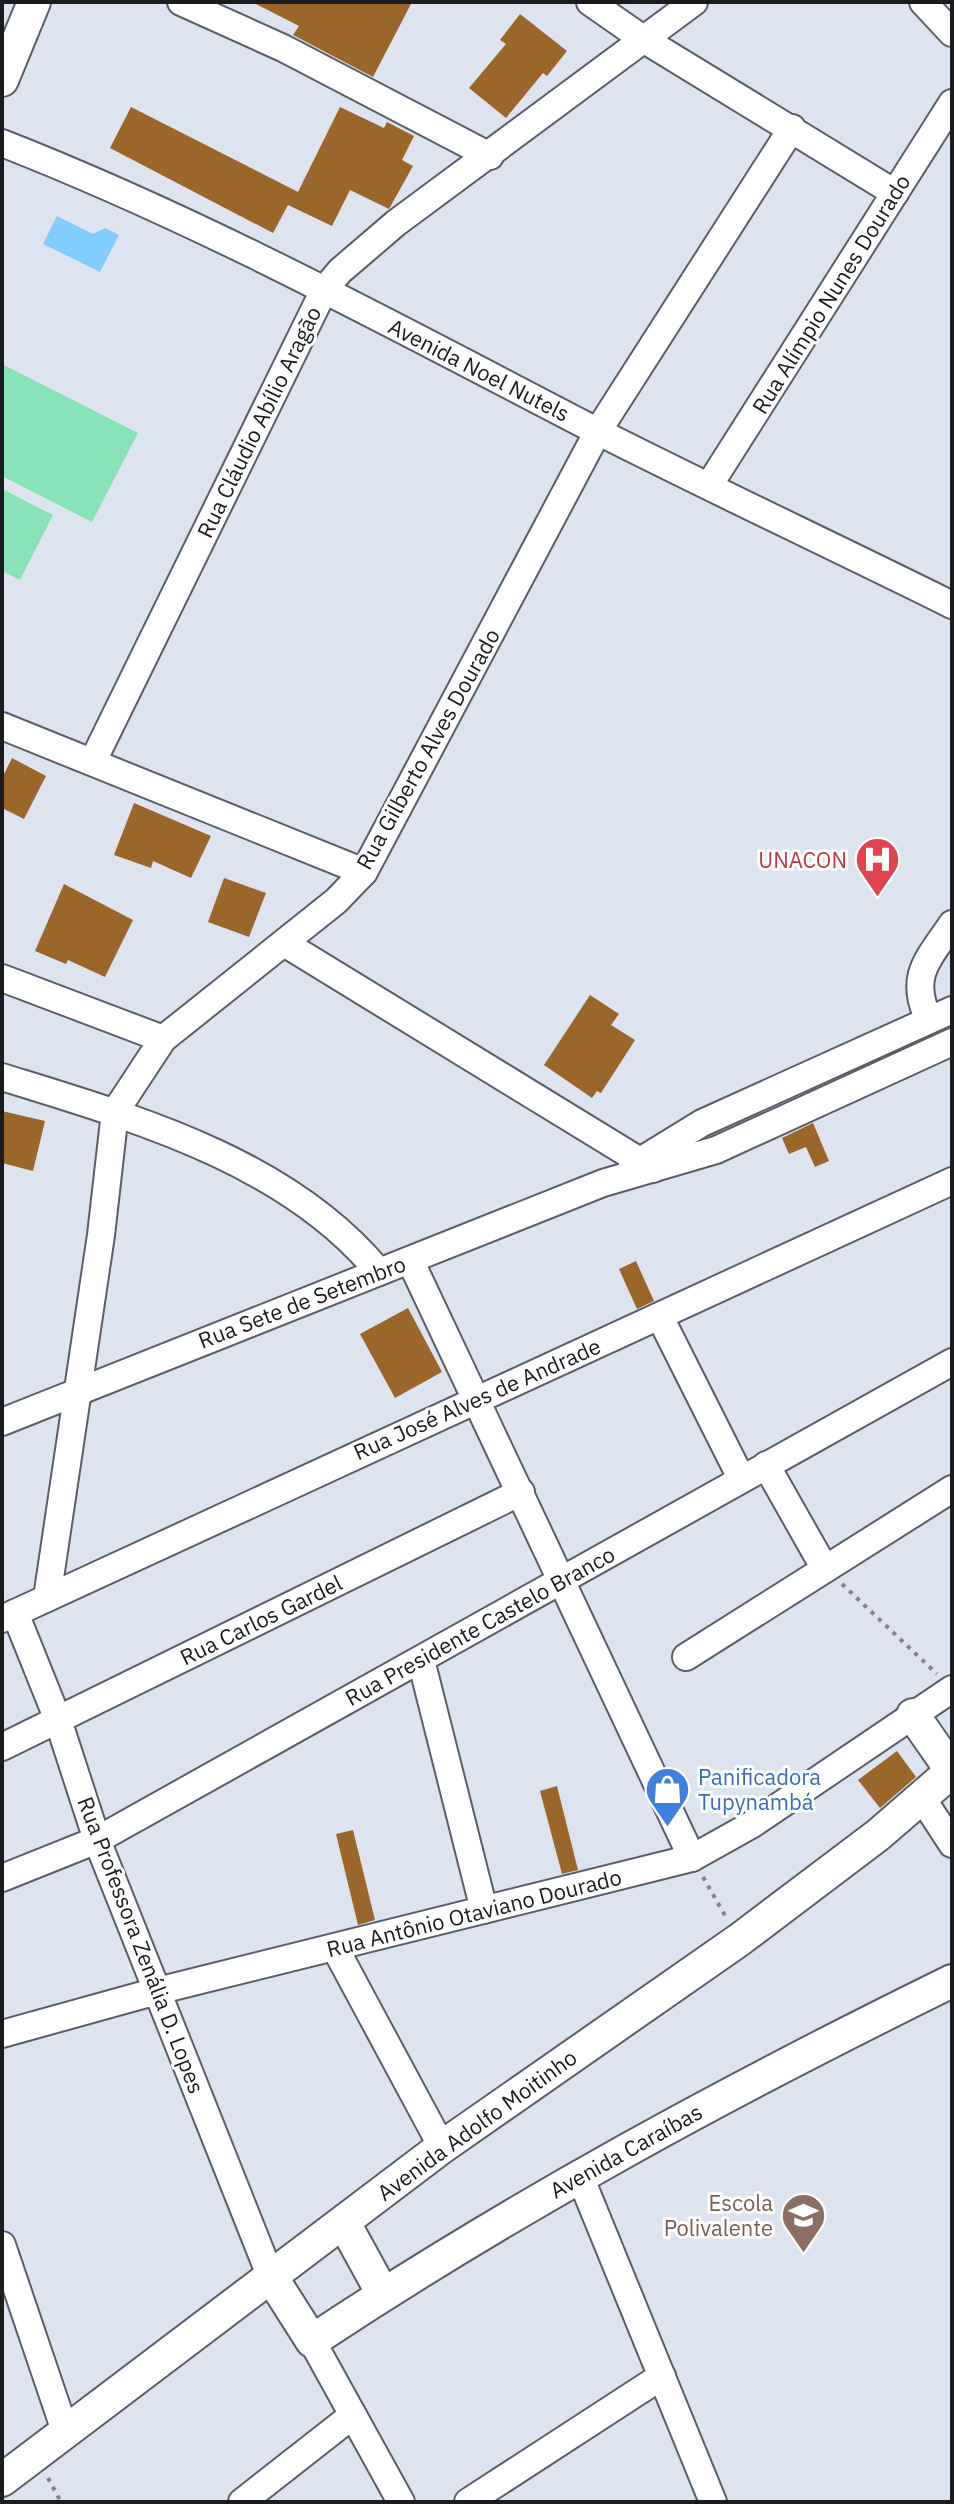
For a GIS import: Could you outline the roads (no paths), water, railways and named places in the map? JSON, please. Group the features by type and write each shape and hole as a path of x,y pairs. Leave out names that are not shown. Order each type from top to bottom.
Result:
{"main road":[{"path":"2,80 34,2"},
{"path":"913,1715 952,1771"},
{"name":"Avenida Adolfo Moitinho","path":"2,2480 442,2147 739,1940 922,1798 952,1771"},
{"name":"Avenida Caraíbas","path":"312,2341 579,2174 812,2050 952,1981"},
{"path":"344,2223 383,2294"},
{"path":"270,2275 312,2341"}],"street":[{"path":"181,2 283,48 490,156"},
{"path":"590,2 643,39 895,193"},
{"name":"Rua Cláudio Abílio Aragão","path":"93,761 324,290 340,271 396,223 694,2"},
{"path":"923,2 952,33"},
{"name":"Rua Alímpio Nunes Dourado","path":"710,484 952,103"},
{"name":"Rua Gilberto Alves Dourado","path":"47,1598 115,1112 163,1039 336,901 364,872 598,431 792,128"},
{"name":"Avenida Noel Nutels","path":"2,143 98,181 324,290 598,431 952,605"},
{"path":"2,726 364,872"},
{"path":"941,1015 918,989 921,970 952,924"},
{"path":"284,943 646,1165"},
{"path":"2,978 163,1039"},
{"name":"Rua Sete de Setembro","path":"646,1165 702,1123 941,1015"},
{"name":"Rua Sete de Setembro","path":"2,1422 646,1165 716,1150 952,1042"},
{"path":"2,1077 115,1112 238,1164 328,1220 354,1242 379,1272"},
{"name":"Rua José Alves de Andrade","path":"9,1616 952,1181"},
{"path":"410,1260 692,1858"},
{"path":"660,1317 741,1478"},
{"name":"Rua Presidente Castelo Branco","path":"2,1878 97,1840 952,1362"},
{"path":"766,1465 825,1569"},
{"path":"686,1657 952,1489"},
{"name":"Rua Carlos Gardel","path":"2,1747 521,1492"},
{"name":"Rua Professora Zenália D. Lopes","path":"9,1616 58,1720 97,1840 270,2275"},
{"path":"421,1660 484,1910"},
{"path":"913,1715 947,1683"},
{"name":"Rua Antônio Otaviano Dourado","path":"2,2034 157,1991 692,1858 751,1825 913,1715"},
{"path":"922,1798 952,1844"},
{"path":"335,1948 442,2147"},
{"path":"579,2174 713,2502"},
{"path":"2,2245 13,2314 65,2431"},
{"path":"312,2341 401,2502"},
{"path":"468,2502 662,2376"},
{"path":"242,2502 353,2415"}],"water":[{"path":"57,216 93,234 105,228 119,235 100,272 43,244"}],"place":[{"name":"UNACON","path":"878,899"},
{"name":"Panificadora Tupynambá","path":"667,1829"},
{"name":"Escola Polivalente","path":"804,2255"}]}
